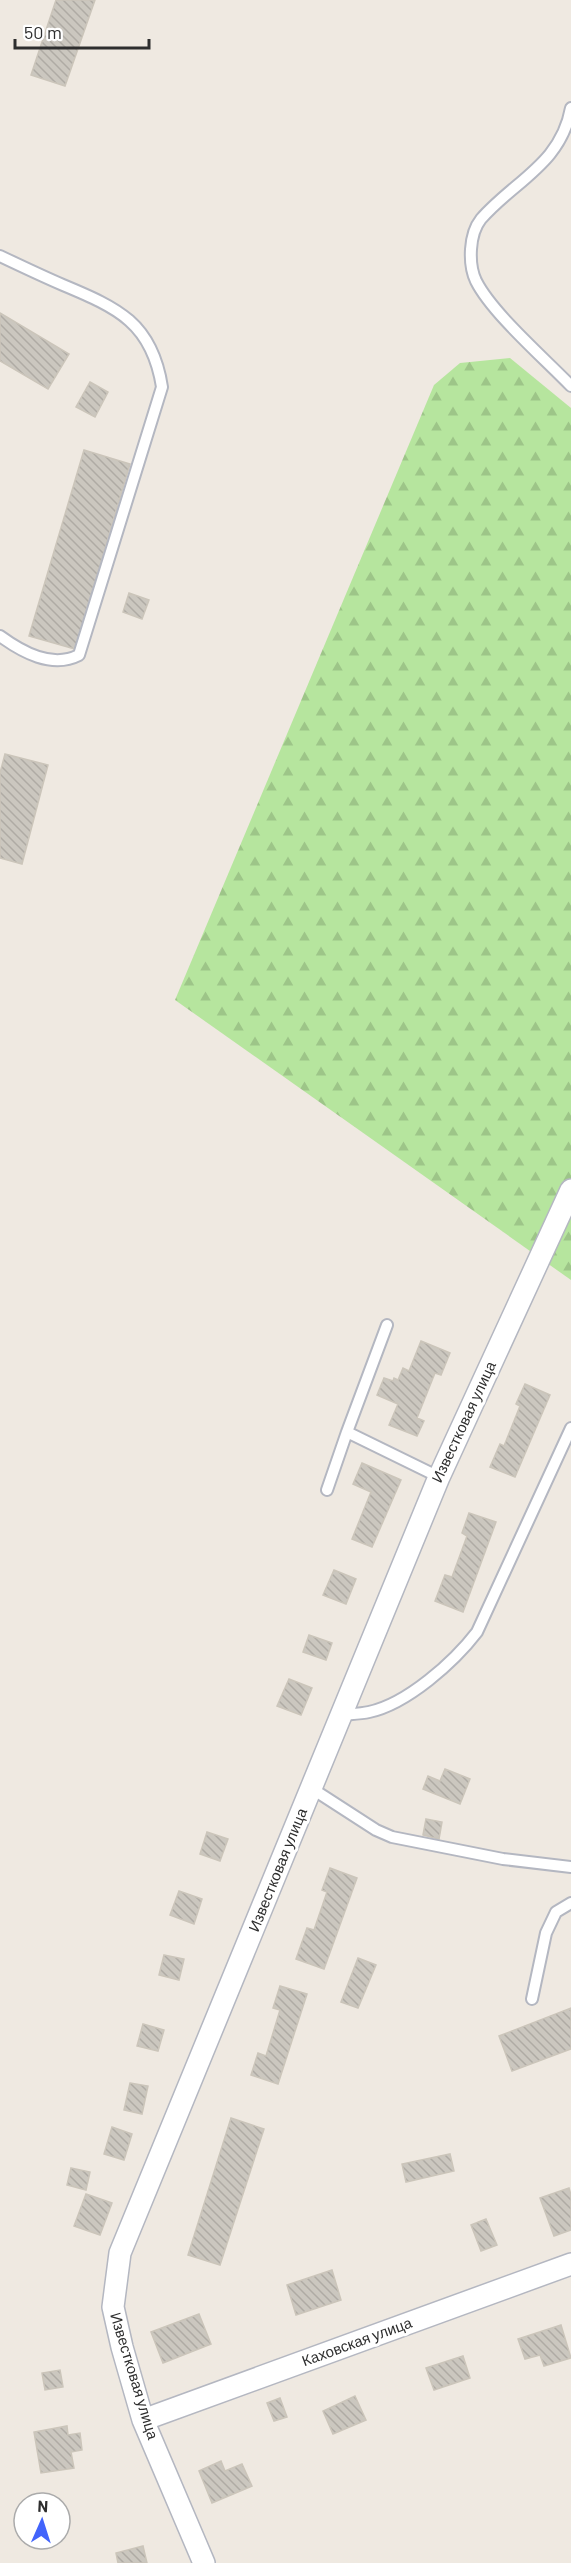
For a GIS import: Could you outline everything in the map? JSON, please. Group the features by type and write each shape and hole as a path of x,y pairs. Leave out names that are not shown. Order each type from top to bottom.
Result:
{"street":[{"name":"Известковая улица","path":"204,2563 143,2420 112,2307 120,2253 438,1477 571,1190"},
{"name":"Каховская улица","path":"143,2420 571,2264"}],"lane":[{"path":"571,108 568,126 537,170 480,220 473,237 471,266 476,281 489,300 571,386"},
{"path":"0,256 108,304 126,316 141,332 158,363 162,387 79,655 69,661 45,660 13,646 0,636"},
{"path":"327,1490 387,1325"},
{"path":"341,1715 370,1712 398,1702 455,1658 467,1645 477,1632 571,1428"},
{"path":"347,1432 438,1477"},
{"path":"311,1788 376,1830 392,1837 503,1859 571,1867"},
{"path":"532,1999 546,1933 556,1912 571,1903"}],"green space":[{"path":"510,358 571,408 571,1280 175,1000 434,385 460,363"}],"building":[{"path":"56,0 95,0 65,86 31,75"},
{"path":"0,313 69,354 48,389 0,361"},
{"path":"90,382 108,392 95,417 76,407"},
{"path":"84,450 130,464 75,649 29,636"},
{"path":"129,593 149,600 142,619 123,612"},
{"path":"5,754 48,765 22,864 0,858 0,773"},
{"path":"421,1341 450,1353 441,1375 435,1373 417,1418 424,1421 417,1436 389,1425 398,1404 377,1395 384,1378 398,1380 403,1368 409,1371"},
{"path":"525,1384 550,1395 515,1477 490,1467 500,1444 504,1446 520,1406 516,1404"},
{"path":"362,1463 401,1480 372,1547 352,1539 371,1492 353,1484"},
{"path":"469,1513 496,1522 463,1612 435,1601 445,1575 452,1577 467,1536 462,1533"},
{"path":"334,1570 356,1579 346,1604 323,1595"},
{"path":"309,1635 332,1643 326,1660 303,1652"},
{"path":"289,1679 312,1688 301,1715 277,1706"},
{"path":"445,1769 470,1779 460,1804 423,1789 428,1776 440,1781"},
{"path":"426,1819 442,1822 439,1839 423,1835"},
{"path":"207,1832 228,1839 220,1861 200,1854"},
{"path":"330,1868 357,1878 324,1969 296,1959 307,1928 314,1930 327,1892 322,1890"},
{"path":"179,1891 202,1899 194,1924 170,1915"},
{"path":"164,1955 184,1959 179,1980 159,1975"},
{"path":"358,1958 376,1965 358,2008 341,2002"},
{"path":"280,1986 307,1994 278,2084 251,2075 258,2053 266,2056 280,2010 273,2008"},
{"path":"571,2008 571,2049 512,2071 499,2036"},
{"path":"143,2024 164,2030 158,2051 137,2046"},
{"path":"130,2083 148,2086 142,2114 124,2110"},
{"path":"231,2118 264,2129 220,2265 188,2255"},
{"path":"112,2127 132,2134 124,2160 104,2154"},
{"path":"450,2154 454,2171 406,2182 402,2164"},
{"path":"71,2168 90,2172 86,2190 67,2185"},
{"path":"569,2188 571,2230 554,2236 540,2198"},
{"path":"86,2194 112,2203 100,2235 74,2226"},
{"path":"486,2219 497,2245 481,2251 471,2225"},
{"path":"332,2270 341,2300 296,2315 287,2285"},
{"path":"199,2314 211,2344 163,2363 151,2332"},
{"path":"561,2325 571,2358 544,2366 540,2355 525,2359 518,2339"},
{"path":"463,2356 470,2378 434,2390 426,2368"},
{"path":"60,2370 63,2387 45,2390 42,2373"},
{"path":"355,2396 366,2420 333,2434 323,2411"},
{"path":"280,2398 287,2417 274,2421 267,2403"},
{"path":"67,2426 68,2435 80,2433 82,2450 71,2452 74,2468 41,2473 34,2432"},
{"path":"221,2461 225,2471 242,2464 252,2486 212,2503 199,2471"},
{"path":"143,2546 147,2563 118,2563 116,2553"}]}
